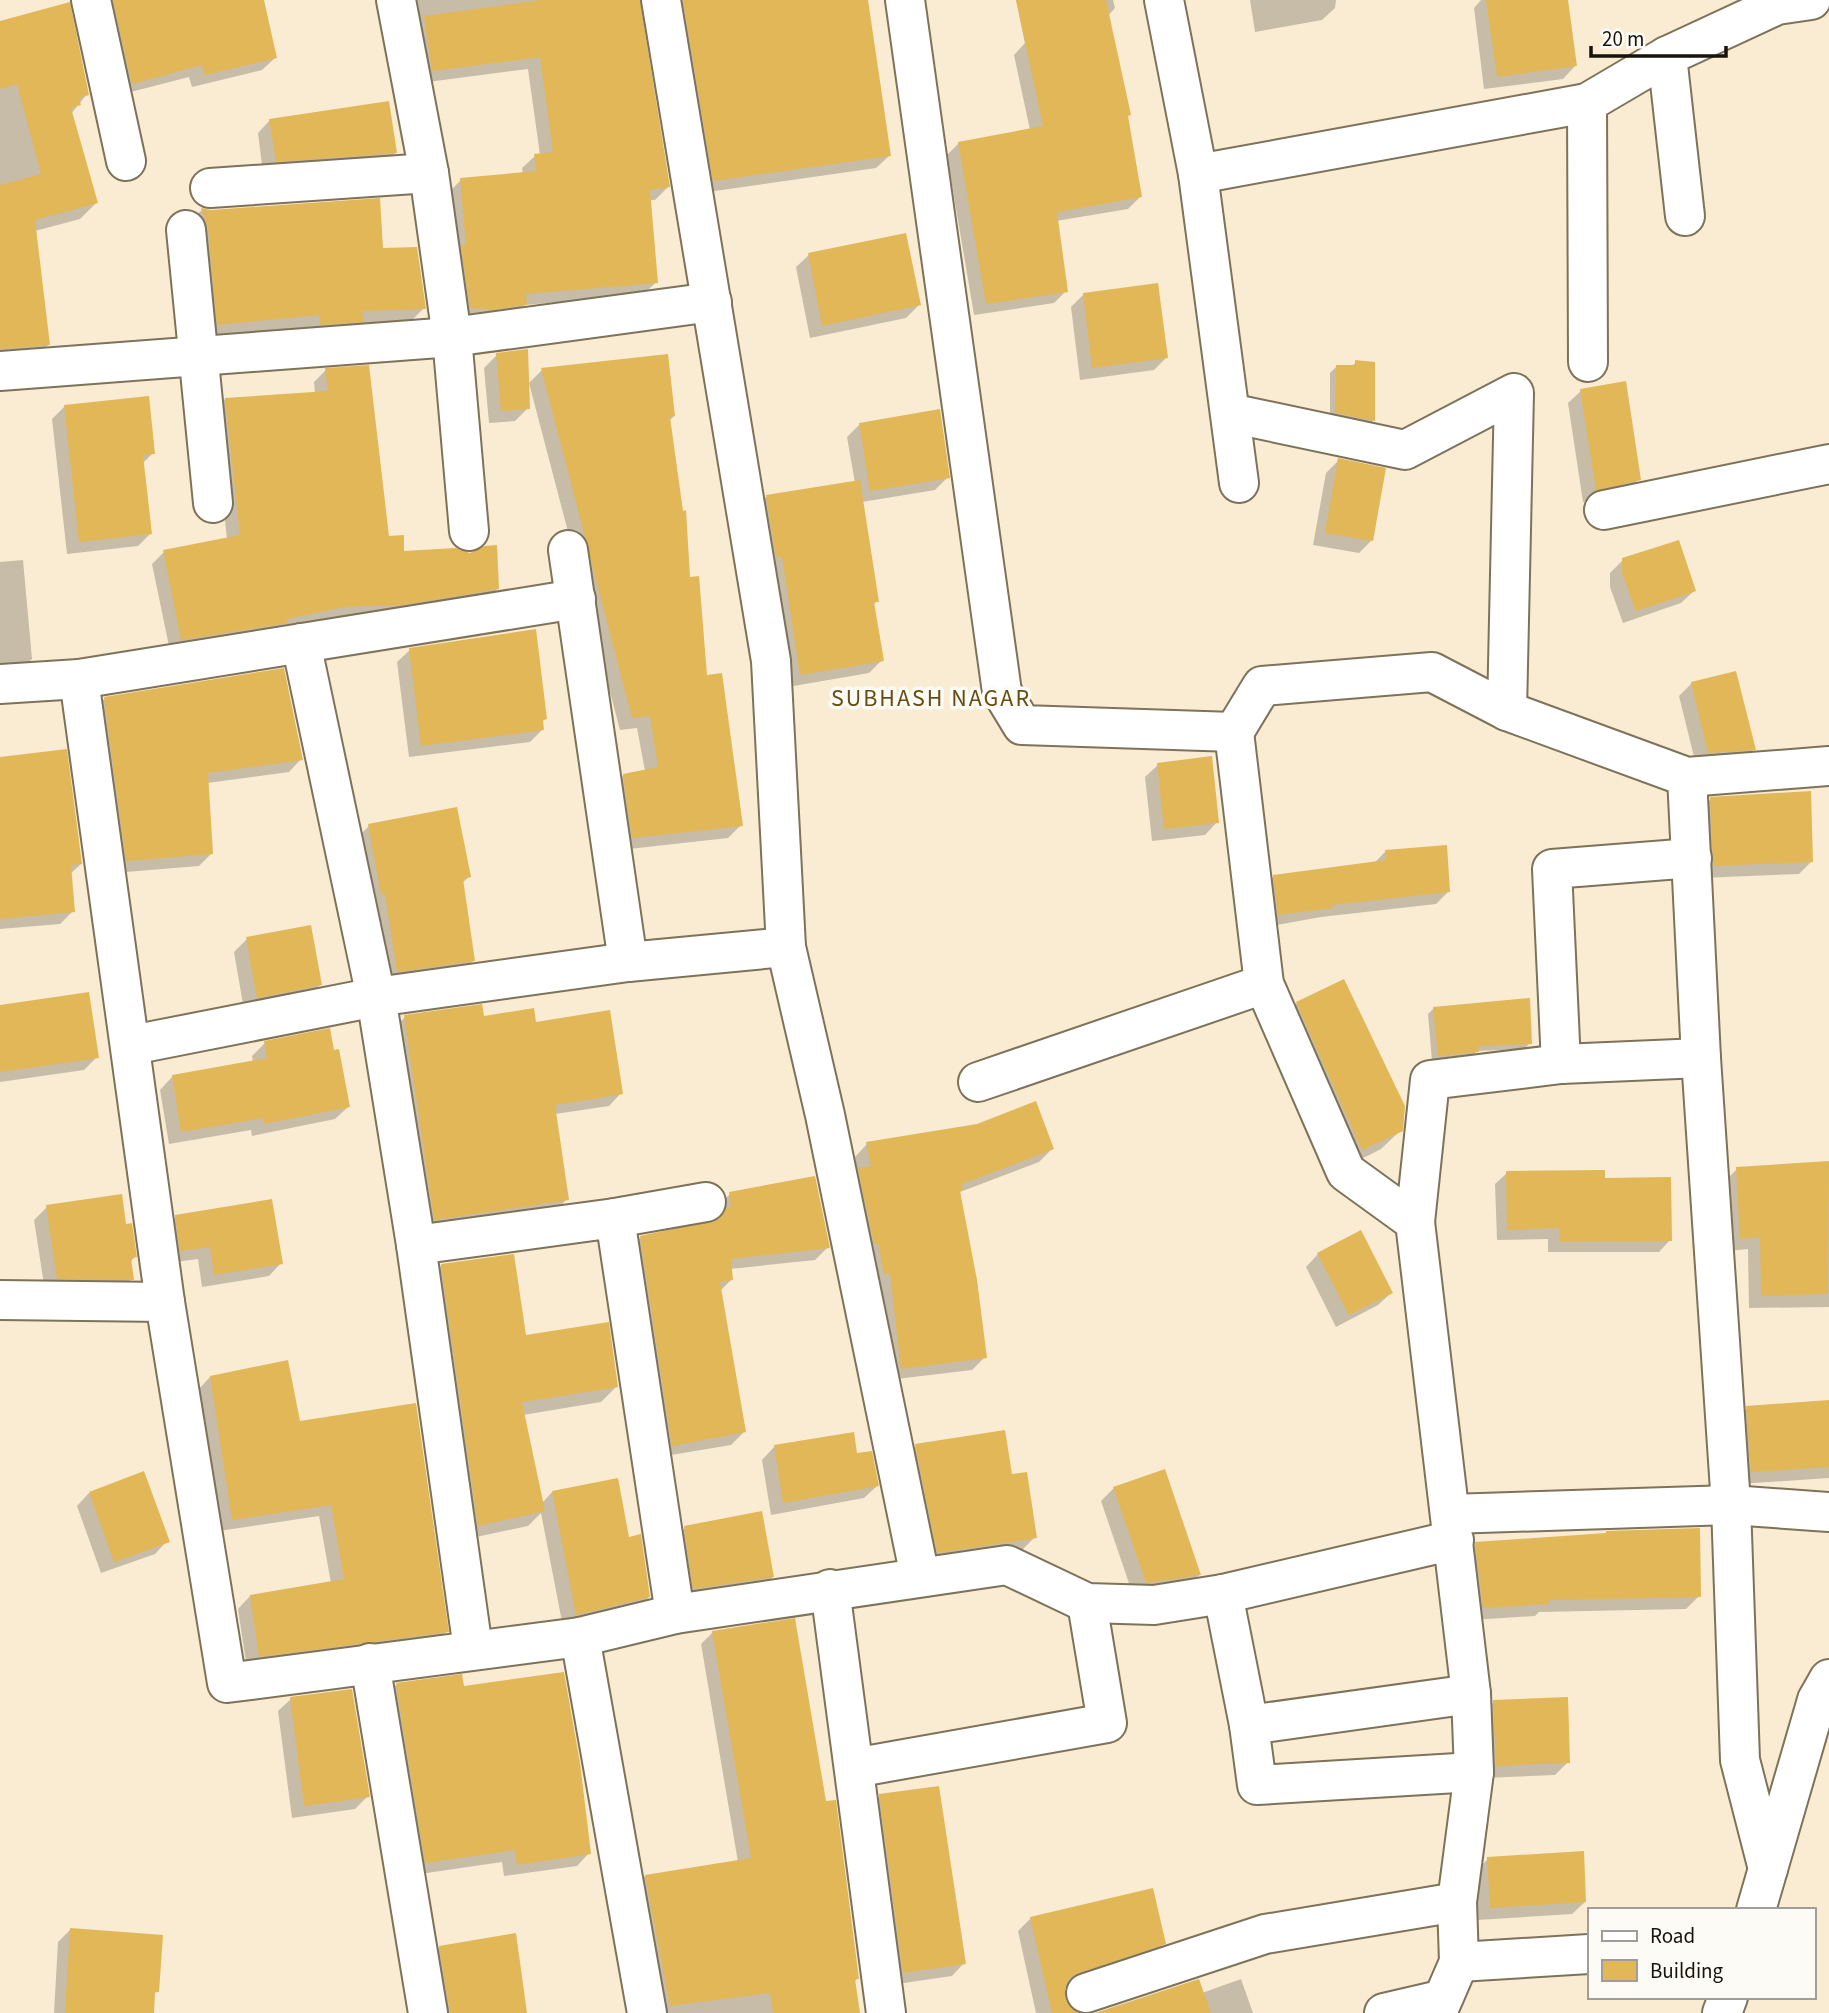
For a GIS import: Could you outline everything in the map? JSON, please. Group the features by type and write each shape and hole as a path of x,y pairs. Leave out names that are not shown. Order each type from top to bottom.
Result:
{"street":[{"path":"91,0 126,161"},
{"path":"396,0 429,173 452,337 469,531"},
{"path":"661,0 771,661 786,947 825,1115 920,1577"},
{"path":"905,0 1002,692 1022,725 1234,732"},
{"path":"1164,0 1198,174 1239,483"},
{"path":"1198,174 1587,103 1667,56 1777,5 1811,0"},
{"path":"1667,56 1685,216"},
{"path":"1587,103 1588,362"},
{"path":"210,187 429,173"},
{"path":"186,230 213,503"},
{"path":"0,371 452,337 712,302"},
{"path":"1230,413 1405,450 1514,393 1507,711"},
{"path":"1604,510 1829,464"},
{"path":"568,550 628,962"},
{"path":"0,684 79,680 576,599"},
{"path":"301,642 376,997 416,1245 473,1649"},
{"path":"1415,1222 1346,1172 1264,984 1234,732 1262,687 1432,673 1507,711 1687,777 1829,766"},
{"path":"79,680 132,1045 165,1302 227,1683 580,1636 675,1614 830,1589 1007,1565 1087,1604 1154,1605 1223,1594 1452,1527 1731,1505 1829,1512"},
{"path":"1687,777 1701,1058 1731,1505 1740,1760 1768,1869"},
{"path":"1561,1064 1552,869 1692,858"},
{"path":"132,1045 376,997 628,962 786,947"},
{"path":"978,1082 1264,984"},
{"path":"1384,2013 1438,2007 1459,1962 1457,1902 1474,1772 1471,1694 1415,1222 1430,1080 1561,1064 1701,1058"},
{"path":"416,1245 706,1202"},
{"path":"615,1217 675,1614"},
{"path":"0,1300 165,1302"},
{"path":"830,1589 886,2013"},
{"path":"1223,1594 1258,1784 1474,1772"},
{"path":"853,1768 1107,1723 1087,1604"},
{"path":"580,1636 647,2013"},
{"path":"370,1663 428,2013"},
{"path":"1757,1908 1817,1700 1829,1679"},
{"path":"1249,1725 1471,1694"},
{"path":"1086,1993 1265,1934 1457,1902"},
{"path":"1459,1962 1588,1954"}],"building":[{"path":"113,0 264,0 277,58 204,75 202,65 132,84"},
{"path":"542,0 640,0 670,187 650,190 658,283 526,294 527,305 492,310 470,308 461,245 466,245 460,178 536,171 534,154 553,152 540,57 432,71 424,16"},
{"path":"683,0 868,0 891,156 713,181"},
{"path":"1016,0 1106,0 1131,115 1128,116 1142,197 1057,212 1068,292 986,304 958,142 1043,126"},
{"path":"1486,0 1568,0 1577,66 1497,77"},
{"path":"70,2 89,95 79,98 81,105 71,108 98,203 35,220 50,345 0,349 0,185 41,174 17,84 0,89 0,21"},
{"path":"389,101 397,153 276,162 269,119"},
{"path":"380,198 383,248 417,247 426,309 362,311 364,322 320,325 319,315 217,325 208,228 201,208 211,210"},
{"path":"906,233 921,305 822,326 808,253"},
{"path":"1158,283 1168,358 1092,368 1083,293"},
{"path":"528,349 530,409 501,411 496,353"},
{"path":"668,354 675,416 670,417 683,511 686,510 690,577 699,576 707,675 722,673 743,826 632,838 623,774 658,767 650,716 632,718 541,368"},
{"path":"1355,360 1375,362 1375,421 1335,413 1336,365 1355,365"},
{"path":"369,365 389,536 404,535 404,551 456,548 470,553 484,546 497,545 499,589 403,605 344,607 287,619 288,623 181,640 163,550 240,535 225,398 328,391 325,368"},
{"path":"1626,381 1641,480 1596,491 1580,389"},
{"path":"149,396 155,454 143,455 152,534 79,542 64,405"},
{"path":"940,409 950,478 870,491 859,423"},
{"path":"1338,458 1386,468 1373,541 1325,533"},
{"path":"860,480 879,602 874,602 884,661 800,675 782,557 776,557 766,495"},
{"path":"1679,540 1696,591 1636,611 1622,573 1622,558"},
{"path":"536,629 547,719 543,720 544,730 421,746 409,648"},
{"path":"284,668 303,760 208,773 213,854 126,861 104,697"},
{"path":"1736,671 1756,750 1708,753 1691,682"},
{"path":"67,749 82,864 71,865 75,912 0,919 0,757"},
{"path":"1212,756 1219,823 1164,829 1157,763"},
{"path":"1811,791 1813,862 1713,866 1710,797"},
{"path":"457,807 471,877 463,879 475,961 397,972 385,894 381,895 368,824"},
{"path":"1447,845 1450,892 1332,905 1333,908 1278,915 1273,875 1386,860 1385,850"},
{"path":"311,925 322,985 257,998 246,937"},
{"path":"1344,979 1405,1106 1403,1131 1362,1150 1296,1002"},
{"path":"89,992 99,1058 0,1072 0,1005"},
{"path":"1530,998 1532,1044 1478,1046 1479,1052 1438,1056 1433,1007"},
{"path":"482,1004 484,1016 534,1008 536,1022 610,1010 623,1094 555,1105 569,1200 434,1220 404,1015"},
{"path":"330,1028 334,1050 339,1049 350,1107 264,1124 263,1118 181,1132 172,1075 267,1058 264,1041"},
{"path":"1036,1101 1054,1149 962,1184 963,1190 960,1191 977,1280 987,1358 901,1369 890,1273 884,1274 878,1243 874,1243 858,1168 871,1166 866,1142 977,1124"},
{"path":"1829,1161 1828,1294 1761,1296 1760,1237 1740,1239 1736,1167"},
{"path":"1605,1170 1605,1178 1671,1177 1672,1241 1559,1242 1559,1228 1507,1230 1506,1171"},
{"path":"815,1176 830,1248 731,1259 733,1280 720,1282 746,1432 672,1446 640,1236 719,1219 727,1208 731,1207 729,1192"},
{"path":"122,1194 126,1224 132,1223 137,1257 131,1258 134,1280 57,1279 46,1205"},
{"path":"272,1199 283,1264 214,1275 210,1247 180,1251 175,1215"},
{"path":"1361,1230 1393,1293 1349,1315 1317,1253"},
{"path":"514,1254 526,1335 609,1322 618,1387 522,1402 545,1511 478,1526 441,1264"},
{"path":"288,1360 300,1421 416,1403 449,1632 259,1657 250,1595 344,1579 331,1505 232,1520 210,1376"},
{"path":"1829,1400 1829,1467 1751,1472 1746,1406"},
{"path":"1005,1430 1012,1474 1027,1472 1037,1538 937,1553 915,1444"},
{"path":"854,1432 857,1453 872,1451 879,1486 783,1503 774,1445"},
{"path":"1165,1469 1201,1575 1146,1583 1113,1487"},
{"path":"144,1471 170,1542 114,1562 89,1492"},
{"path":"618,1478 629,1537 641,1534 650,1597 576,1615 552,1491"},
{"path":"762,1511 774,1577 693,1589 684,1526"},
{"path":"1700,1528 1701,1597 1549,1600 1549,1604 1483,1608 1475,1542 1606,1531"},
{"path":"795,1618 826,1801 836,1800 859,1979 855,1979 860,2013 773,2013 770,1993 670,2006 645,1875 751,1858 712,1631"},
{"path":"564,1672 580,1763 591,1854 517,1865 515,1850 425,1863 396,1683 462,1674 464,1686"},
{"path":"352,1689 370,1797 304,1806 290,1697"},
{"path":"1568,1697 1570,1763 1496,1766 1493,1700"},
{"path":"939,1786 966,1964 903,1973 879,1794"},
{"path":"1584,1851 1586,1902 1490,1908 1487,1857"},
{"path":"1153,1888 1166,1944 1079,1973 1069,1979 1065,1989 1066,2000 1079,2013 1052,2013 1030,1917"},
{"path":"70,1928 163,1935 159,1992 155,1992 154,2013 65,2013"},
{"path":"516,1933 527,2013 450,2013 439,1946"},
{"path":"1199,1979 1211,2013 1095,2013"}],"district":[{"name":"SUBHASH NAGAR","path":"931,698"}]}
